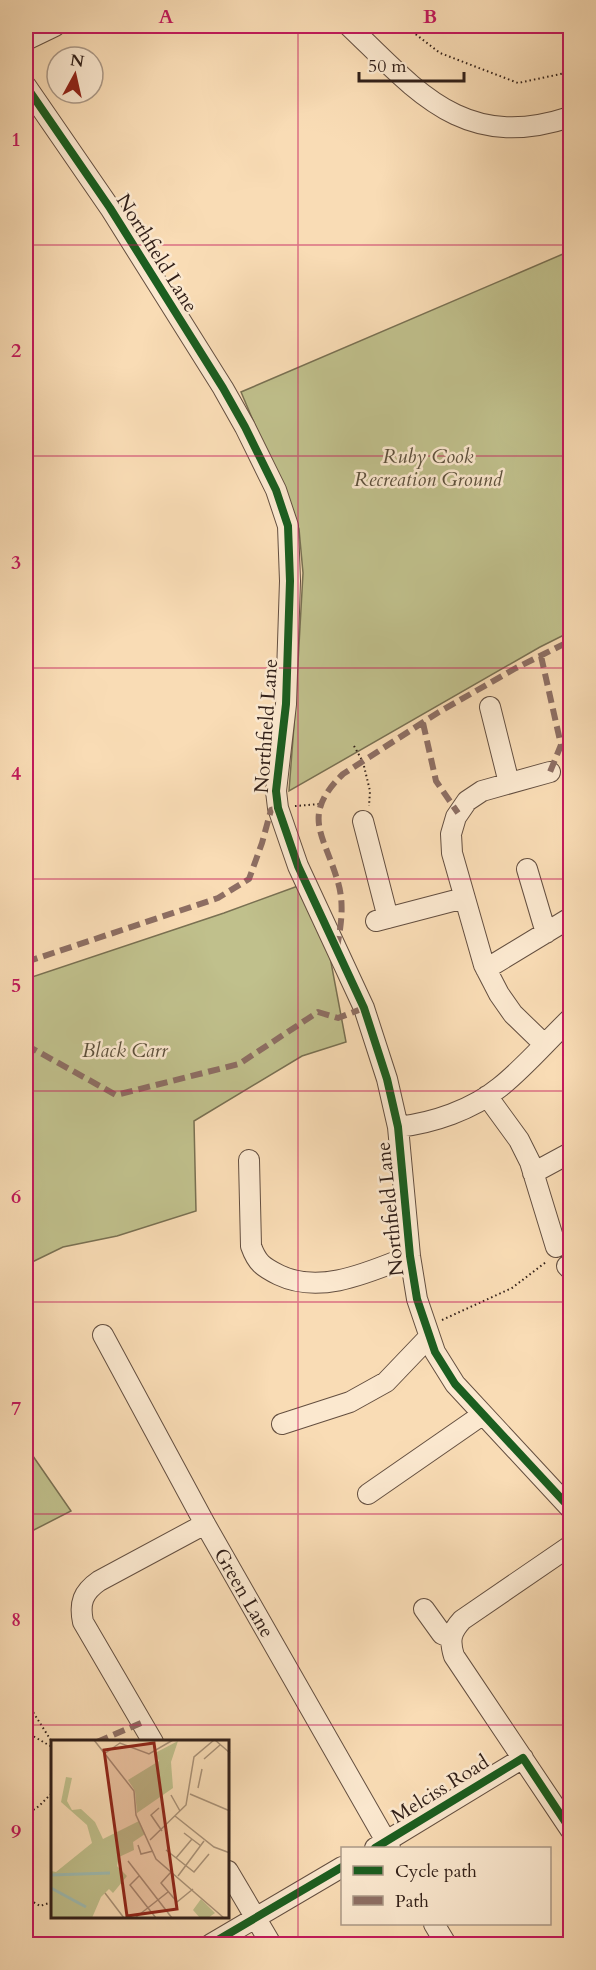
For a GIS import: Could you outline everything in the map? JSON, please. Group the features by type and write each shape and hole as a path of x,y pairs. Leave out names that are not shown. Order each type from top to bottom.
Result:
{"street":[{"path":"26,40 55,26"},
{"path":"349,26 420,94 452,114 474,122 522,127 556,122 570,117"},
{"name":"Northfield Lane","path":"26,86 110,208 223,388 276,490 288,526 290,581 286,704 276,791 278,808 298,866 364,1008 387,1079 398,1127 410,1256 417,1299 435,1352 455,1384 570,1508"},
{"path":"490,707 509,783"},
{"path":"544,1044 513,1014 486,969 452,853 451,834 456,817 466,801 482,791 550,772"},
{"path":"363,821 382,920 464,898"},
{"path":"527,869 546,933"},
{"path":"486,969 570,918"},
{"path":"398,1127 422,1124 444,1117 487,1096 501,1086 570,1018"},
{"path":"487,1096 519,1140 533,1173 551,1255"},
{"path":"533,1173 570,1153"},
{"path":"249,1160 251,1246 256,1259 266,1269 304,1284 318,1283 369,1272 410,1256"},
{"path":"282,1424 350,1402 386,1382 427,1332"},
{"name":"Green Lane","path":"103,1335 384,1846"},
{"path":"368,1494 482,1415"},
{"path":"152,1740 83,1622 80,1610 82,1598 90,1587 99,1581 205,1524"},
{"path":"570,1546 462,1620 454,1629 451,1638 454,1656 570,1829"},
{"path":"423,1609 442,1634 451,1638"},
{"name":"Melciss Road","path":"384,1846 523,1758"},
{"path":"211,1944 341,1869"},
{"path":"230,1874 271,1944"},
{"path":"435,1925 446,1944"}],"path":[{"path":"405,26 440,53 518,83 570,72"},
{"path":"354,746 363,762 370,791 368,798 370,812 363,821"},
{"path":"278,808 320,804"},
{"path":"427,1332 512,1288 551,1255"},
{"path":"26,1701 51,1740"},
{"path":"26,1732 51,1746"},
{"path":"26,1815 51,1794"},
{"path":"26,1898 40,1906 51,1902"}],"green space":[{"name":"Ruby Cook Recreation Ground","path":"570,251 570,632 289,791 303,573 299,529 241,392"},
{"name":"Black Carr","path":"298,886 330,957 346,1042 302,1056 194,1121 196,1211 117,1236 63,1247 26,1265 26,979"},
{"path":"26,1446 71,1511 26,1534"}],"marked path":[{"path":"337,948 341,922 341,897 319,825 322,801 330,788 343,774 439,712 516,668 570,641"},
{"path":"541,656 561,745 550,772"},
{"path":"423,723 436,781 458,813"},
{"path":"26,962 218,898 249,879 271,810 278,808"},
{"path":"26,1045 116,1095 239,1064 318,1012 338,1018 364,1008"},
{"path":"102,1740 141,1723"}],"cycle path":[{"path":"26,86 110,208 223,388 276,490 288,526 290,581 286,704 276,791 278,808 298,866 364,1008 387,1079 398,1127 410,1256 417,1299 435,1352 455,1384 570,1508"},
{"path":"377,1847 523,1758 570,1829"},
{"path":"211,1944 341,1868"}]}
